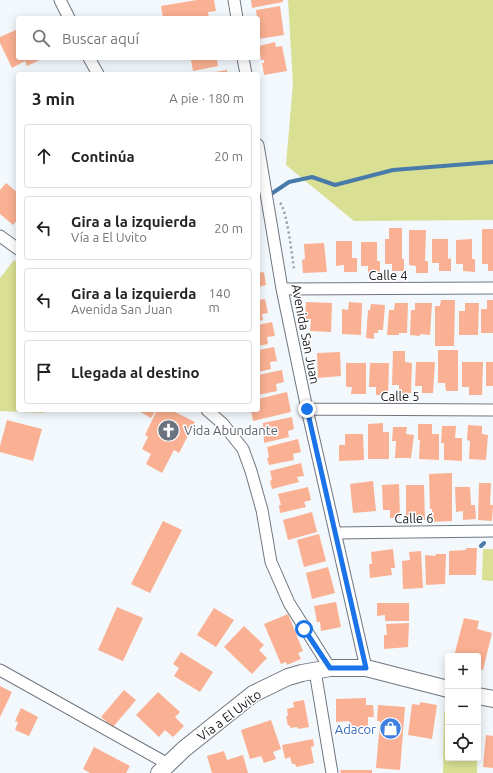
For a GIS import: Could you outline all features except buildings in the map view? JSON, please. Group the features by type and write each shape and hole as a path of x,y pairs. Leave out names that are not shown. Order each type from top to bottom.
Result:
{"street":[{"path":"60,0 68,16"},
{"path":"234,0 236,16"},
{"path":"90,60 97,72"},
{"path":"243,60 246,72"},
{"name":"Avenida San Juan","path":"260,158 265,187 273,202 282,289 307,409 366,668"},
{"path":"0,236 16,248"},
{"name":"Calle 4","path":"282,289 493,288"},
{"name":"Calle 5","path":"307,409 493,410"},
{"path":"209,412 223,424 242,449 251,471 262,510 271,562 289,603 323,670 332,773"},
{"name":"Calle 6","path":"336,533 493,532"},
{"name":"Vía a El Uvito","path":"164,769 184,749 253,694 288,677 323,670 366,668 445,688"},
{"path":"0,670 164,769"},
{"path":"481,697 493,699"}],"path":[{"path":"273,202 283,206 294,269"}],"green space":[{"path":"288,0 493,0 493,220 354,221 286,165 293,83"},
{"path":"14,260 16,262 16,412 0,411 0,278"},
{"path":"22,412 44,412 43,413"},
{"path":"483,549 493,549 493,581 482,580"},
{"path":"444,711 445,761 477,761 477,773 443,773"}],"waterway":[{"path":"260,197 271,194 289,182 312,177 335,185 393,170 493,162"},
{"path":"481,546 484,543"}],"place":[{"name":"Vida Abundante","path":"168,430"},
{"name":"Adacor","path":"391,729"}],"route":[{"path":"304,629 330,668 366,668 307,409"}]}
